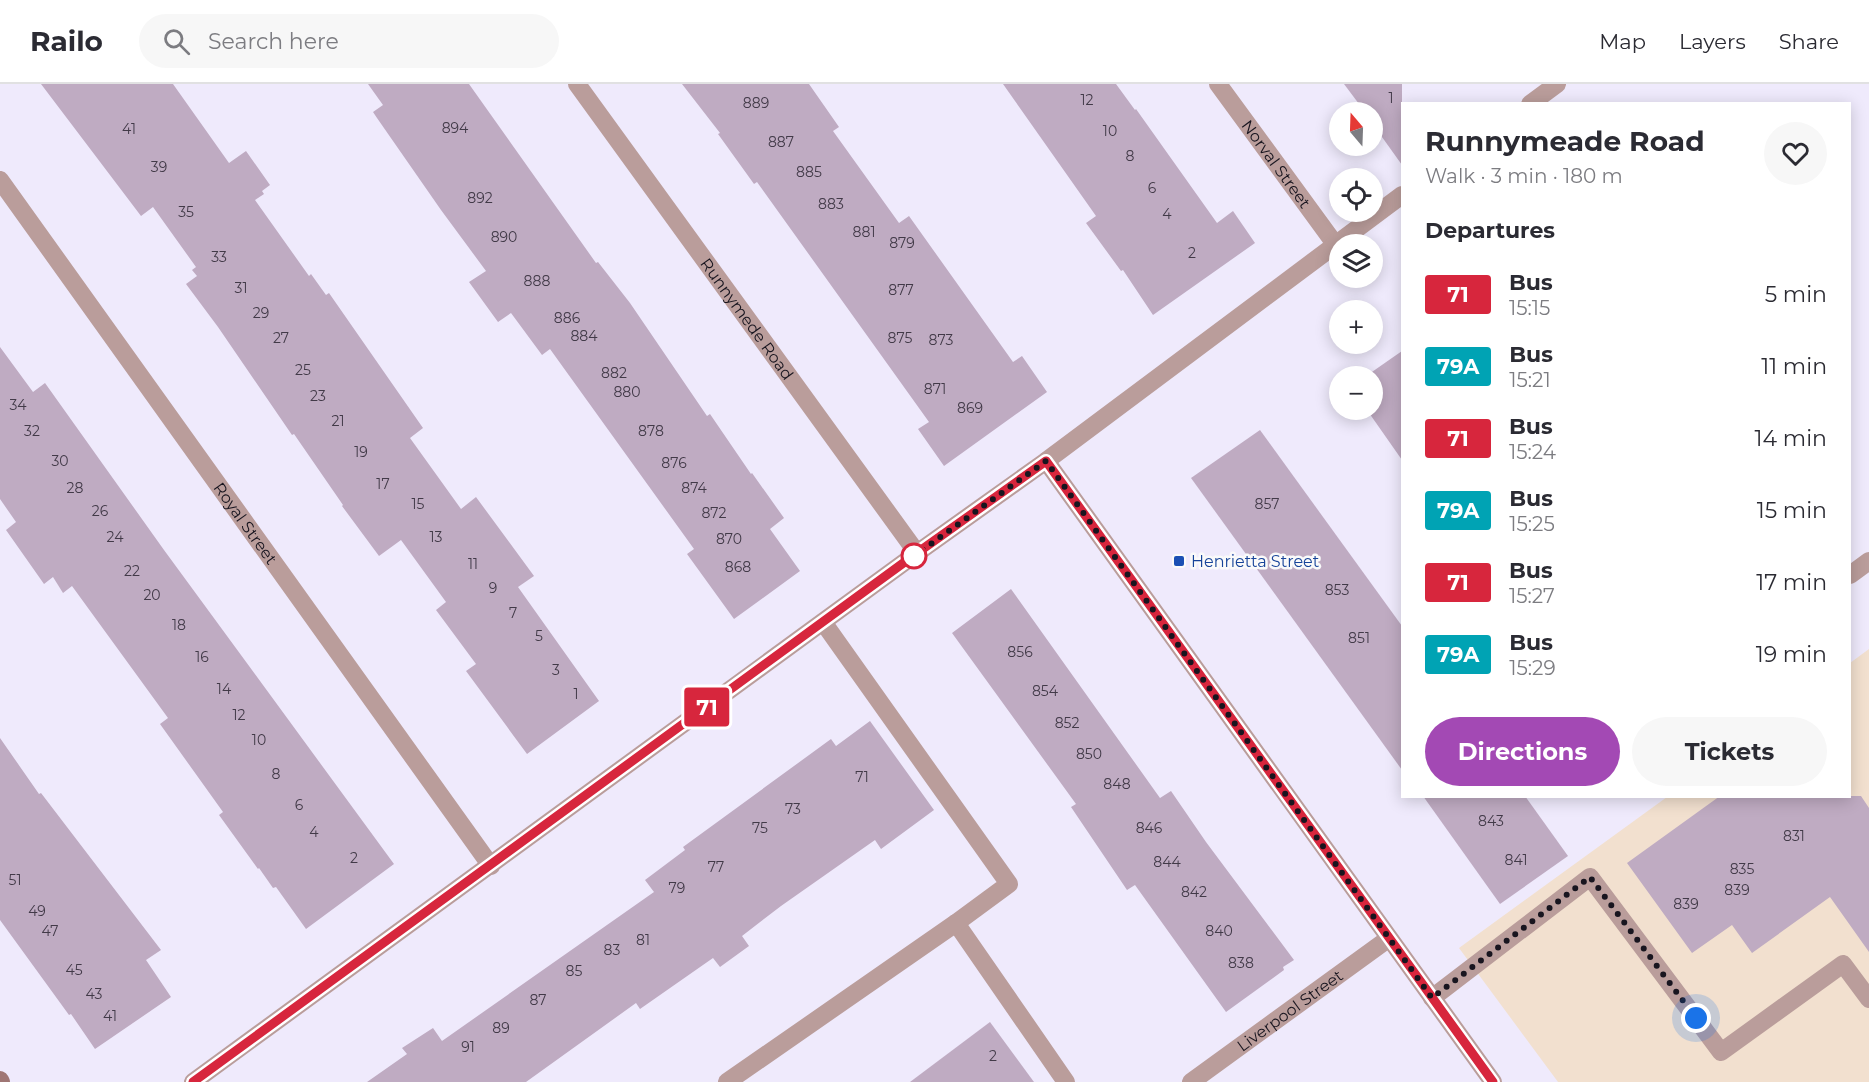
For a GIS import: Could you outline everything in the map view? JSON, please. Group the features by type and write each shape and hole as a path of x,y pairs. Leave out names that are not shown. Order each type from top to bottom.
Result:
{"street":[{"name":"Runnymede Road","path":"577,84 917,553"},
{"name":"Norval Street","path":"1218,84 1329,236"},
{"path":"1533,102 1557,84"},
{"name":"Royal Street","path":"0,180 491,866"},
{"path":"1349,234 1401,196"},
{"path":"193,1082 1046,461 1329,249"},
{"path":"1046,461 1493,1082"},
{"path":"1851,574 1869,561"},
{"path":"727,1082 1009,884 823,622"},
{"path":"1432,998 1590,877 1721,1052 1843,964 1869,999"},
{"path":"956,923 1066,1082"},
{"name":"Liverpool Street","path":"1191,1082 1388,939"}],"shaded area":[{"path":"1869,649 1869,1082 1558,1082 1459,948 1666,798 1851,798 1851,662"}],"building":[{"path":"41,84 173,84 229,163 246,151 270,185 262,191 264,194 255,200 309,276 311,274 326,295 329,293 423,428 410,438 461,509 476,497 534,576 518,587 599,701 527,754 466,671 476,664 436,610 446,602 401,540 379,556 186,284 197,276 192,270 196,267 153,207 141,216"},
{"path":"368,84 469,84 596,263 598,262 630,303 707,416 710,414 784,518 770,529 800,571 734,619 687,554 694,549 550,349 542,355 511,313 498,322 469,282 486,271 373,112 383,105"},
{"path":"682,84 809,84 839,127 833,131 899,223 909,216 1013,362 1022,356 1047,392 944,466 918,429 929,422 757,182 754,184 718,134 720,133"},
{"path":"1003,84 1116,84 1217,223 1233,211 1255,243 1153,315 1123,270 1121,271 1086,223 1096,216"},
{"path":"1344,84 1402,84 1401,164 1383,138 1383,102 1358,102"},
{"path":"0,347 33,392 45,383 394,864 306,929 219,815 223,812 160,724 168,718 72,586 63,593 53,577 44,584 6,530 16,522 0,499"},
{"path":"1401,352 1401,459 1374,420 1383,420 1383,366 1380,366"},
{"path":"1260,430 1401,625 1401,769 1191,478"},
{"path":"1011,589 1160,798 1171,791 1294,960 1283,967 1284,970 1226,1012 1135,885 1127,890 1071,807 1076,804 952,633"},
{"path":"870,721 934,810 881,849 875,840 781,906 742,936 749,946 720,967 713,958 640,1009 636,1003 526,1082 367,1082 407,1054 402,1048 433,1028 442,1041 654,892 645,880 685,850 683,847 831,739 836,746"},
{"path":"0,738 39,794 41,793 161,950 146,960 171,997 95,1049 0,920"},
{"path":"1851,796 1861,796 1869,808 1869,952 1830,897 1752,953 1732,925 1692,953 1627,863 1717,798 1851,798"},
{"path":"1424,798 1526,798 1568,856 1500,904"},
{"path":"990,1022 1034,1082 910,1082"}],"bus line":[{"name":"71","path":"193,1082 1046,461 1493,1082"}],"place":[{"name":"Henrietta Street","path":"1179,561"}],"route":[{"path":"914,556 1046,461 1432,998 1590,877 1696,1018"}]}
